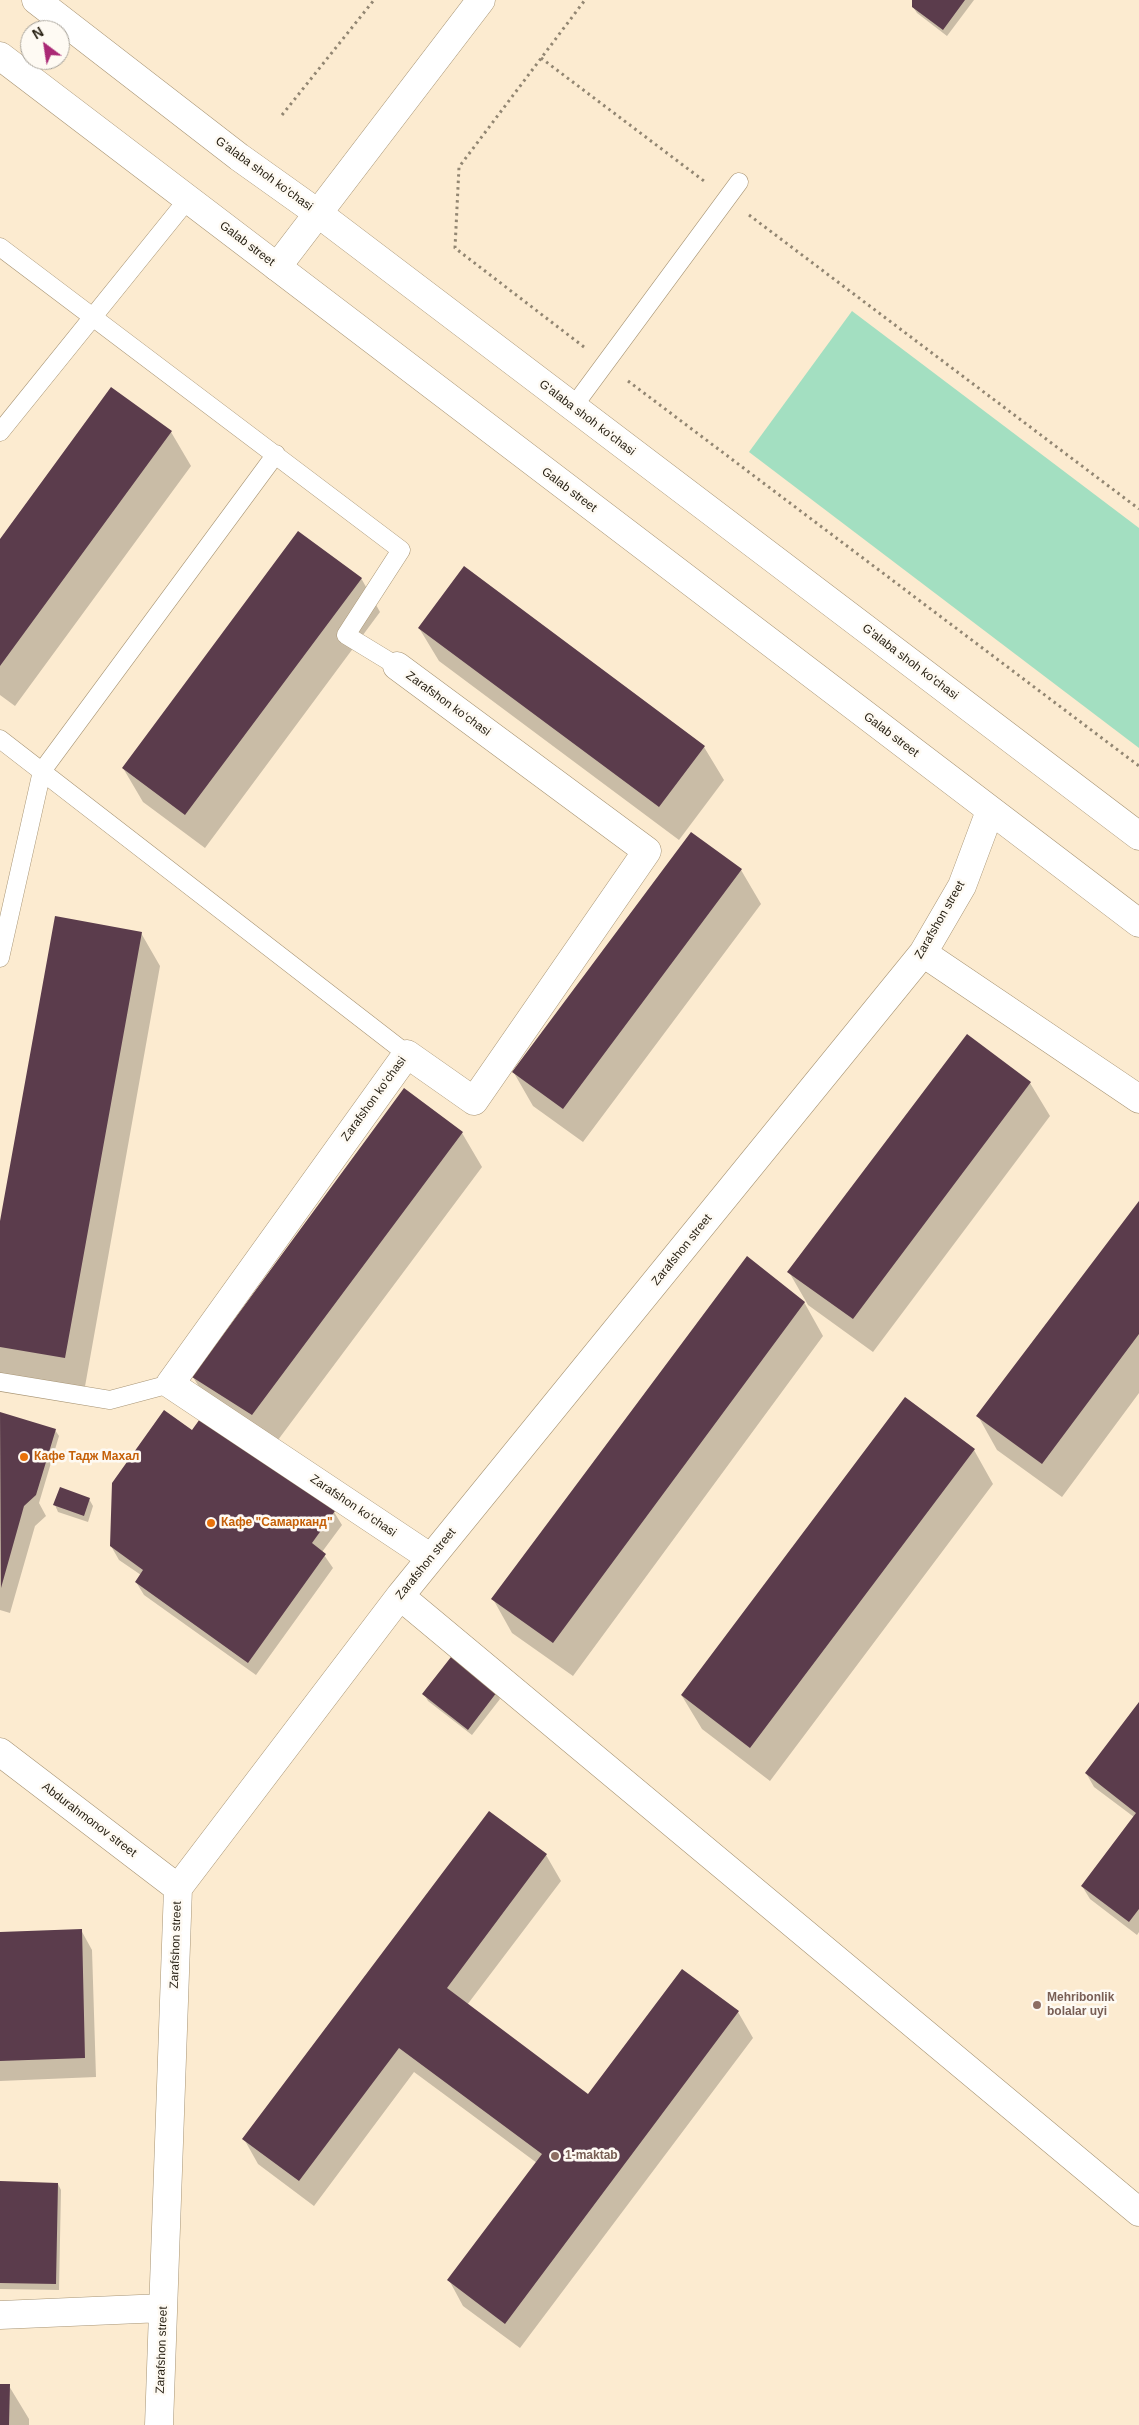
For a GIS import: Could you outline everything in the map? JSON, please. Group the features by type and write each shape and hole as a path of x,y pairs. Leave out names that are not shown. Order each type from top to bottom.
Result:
{"street":[{"name":"G'alaba shoh ko'chasi","path":"36,0 239,157 319,214 1139,836"},
{"path":"277,267 481,0"},
{"name":"Galab street","path":"0,56 1139,923"},
{"name":"Zarafshon ko‘chasi","path":"397,666 647,851 474,1101 407,1054 170,1384 431,1558"},
{"name":"Zarafshon street","path":"159,2425 178,1888 400,1596 923,954 962,886 990,811"},
{"path":"923,954 1139,1099"},
{"path":"400,1596 1139,2212"},
{"name":"Abdurahmonov street","path":"0,1752 178,1888"},
{"path":"0,2315 163,2308"}],"lane":[{"path":"573,407 739,182"},
{"path":"0,432 188,199"},
{"path":"0,247 402,550 346,635 397,666"},
{"path":"0,958 42,771 276,454"},
{"path":"0,739 407,1054"},
{"path":"0,1382 110,1400 170,1384"}],"path":[{"path":"282,115 374,0"},
{"path":"585,0 459,167 455,248 605,364 1139,766"},
{"path":"541,58 1139,509"}],"green space":[{"path":"852,311 1139,528 1139,748 749,452"}],"building":[{"path":"912,0 965,0 943,30 912,7"},
{"path":"111,387 172,431 0,666 0,539"},
{"path":"298,531 362,578 185,815 122,768"},
{"path":"464,566 705,746 659,807 418,628"},
{"path":"691,832 742,869 563,1109 512,1072"},
{"path":"55,916 142,932 65,1358 0,1347 0,1221"},
{"path":"967,1034 1031,1082 853,1319 787,1272"},
{"path":"404,1088 463,1132 252,1415 192,1377"},
{"path":"1139,1201 1139,1334 1042,1464 976,1416"},
{"path":"747,1256 805,1302 553,1643 491,1599"},
{"path":"905,1397 975,1449 750,1748 681,1695"},
{"path":"164,1410 192,1430 202,1416 335,1511 312,1543 326,1554 248,1663 135,1582 143,1570 110,1546 112,1483"},
{"name":"Кафе Тадж Махал","path":"0,1412 56,1429 36,1495 24,1506 1,1588"},
{"path":"60,1487 90,1498 84,1516 53,1505"},
{"path":"451,1657 497,1692 468,1730 422,1694"},
{"path":"1139,1702 1139,1909 1129,1922 1081,1886 1136,1813 1085,1773"},
{"path":"489,1811 547,1854 447,1988 588,2094 682,1969 739,2011 505,2324 447,2280 542,2154 399,2048 299,2181 242,2139"},
{"path":"82,1929 85,2058 0,2061 0,1932"},
{"path":"0,2181 58,2183 56,2284 0,2283"},
{"path":"0,2384 10,2384 9,2425 0,2425"}],"place":[{"name":"Кафе Тадж Махал","path":"24,1457"},
{"name":"Кафе \"Самарканд\"","path":"211,1523"},
{"name":"Mehribonlik bolalar uyi","path":"1037,2005"},
{"name":"1-maktab","path":"555,2156"}]}
